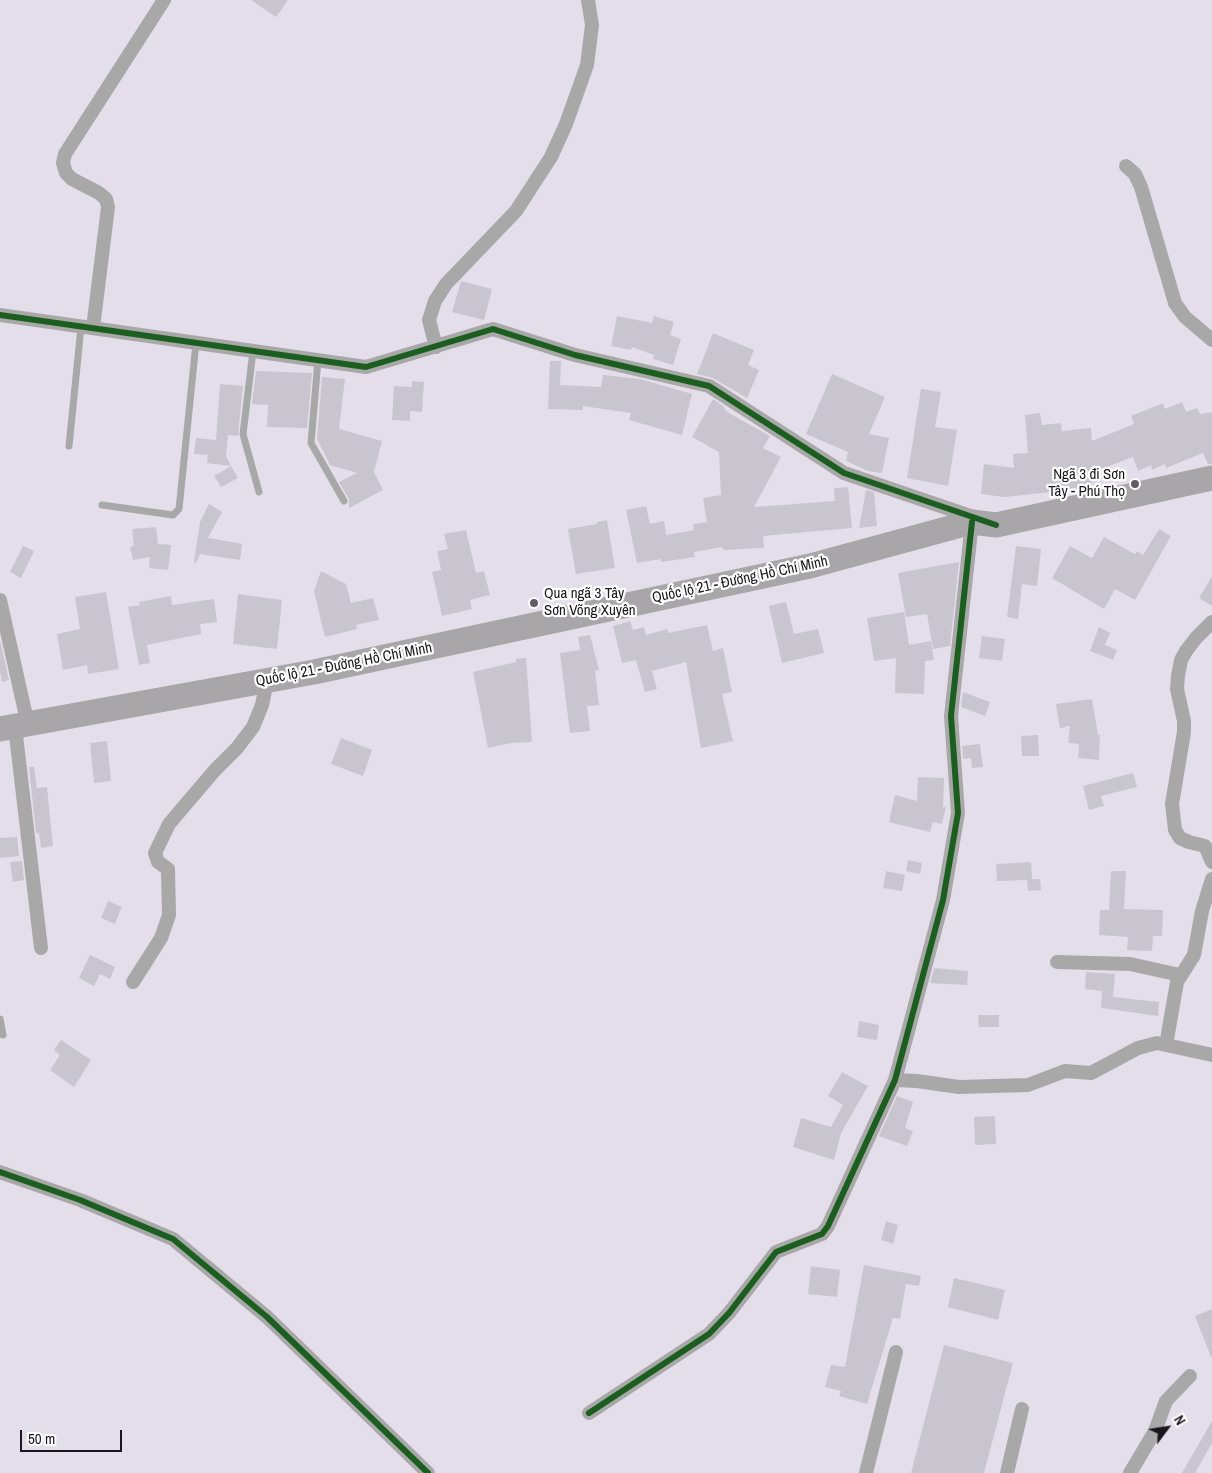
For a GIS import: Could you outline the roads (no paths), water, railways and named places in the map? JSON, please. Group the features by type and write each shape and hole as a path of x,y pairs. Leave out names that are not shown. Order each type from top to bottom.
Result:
{"highway":[{"name":"Quốc lộ 21 - Đường Hồ Chí Minh","path":"14,727 267,680 810,566 984,524 1212,478"}],"street":[{"path":"87,328 108,207 106,199 100,193 72,179 66,172 63,163 65,154 164,0"},
{"path":"436,347 429,320 435,301 446,284 516,211 551,157 566,124 587,65 592,25 588,0"},
{"path":"1126,166 1135,174 1141,188 1175,303 1185,317 1212,340"},
{"path":"0,316 366,367 493,329 575,355 709,386 844,474 984,524 951,716 958,813 943,900 895,1080 828,1226 822,1234 776,1252 729,1312 709,1334 589,1414"},
{"path":"0,600 41,948"},
{"path":"1212,622 1196,638 1181,660 1177,689 1184,721 1184,732 1172,804 1175,830 1180,838 1204,846 1212,862"},
{"path":"133,982 161,938 169,915 168,869 158,862 155,853 169,824 215,770 237,748 253,727 262,705 267,680"},
{"path":"1166,1045 1180,975 1194,954 1202,911 1212,878"},
{"path":"1057,962 1130,964 1180,975"},
{"path":"895,1080 959,1087 1028,1085 1065,1071 1091,1072 1138,1048 1157,1043 1212,1054"},
{"path":"0,1172 80,1200 174,1239 267,1317 428,1473"},
{"path":"866,1473 896,1352"},
{"path":"1130,1473 1155,1431 1166,1401 1190,1376"},
{"path":"1007,1473 1022,1409"}],"lane":[{"path":"69,446 87,328"},
{"path":"102,505 173,515 179,510 196,343"},
{"path":"254,351 243,434 259,492"},
{"path":"318,360 311,443 344,501"},
{"path":"0,1019 3,1035"}],"place":[{"name":"Ngã 3 đi Sơn Tây - Phú Thọ","path":"1135,484"},
{"name":"Qua ngã 3 Tây Sơn Võng Xuyên","path":"534,603"}]}
